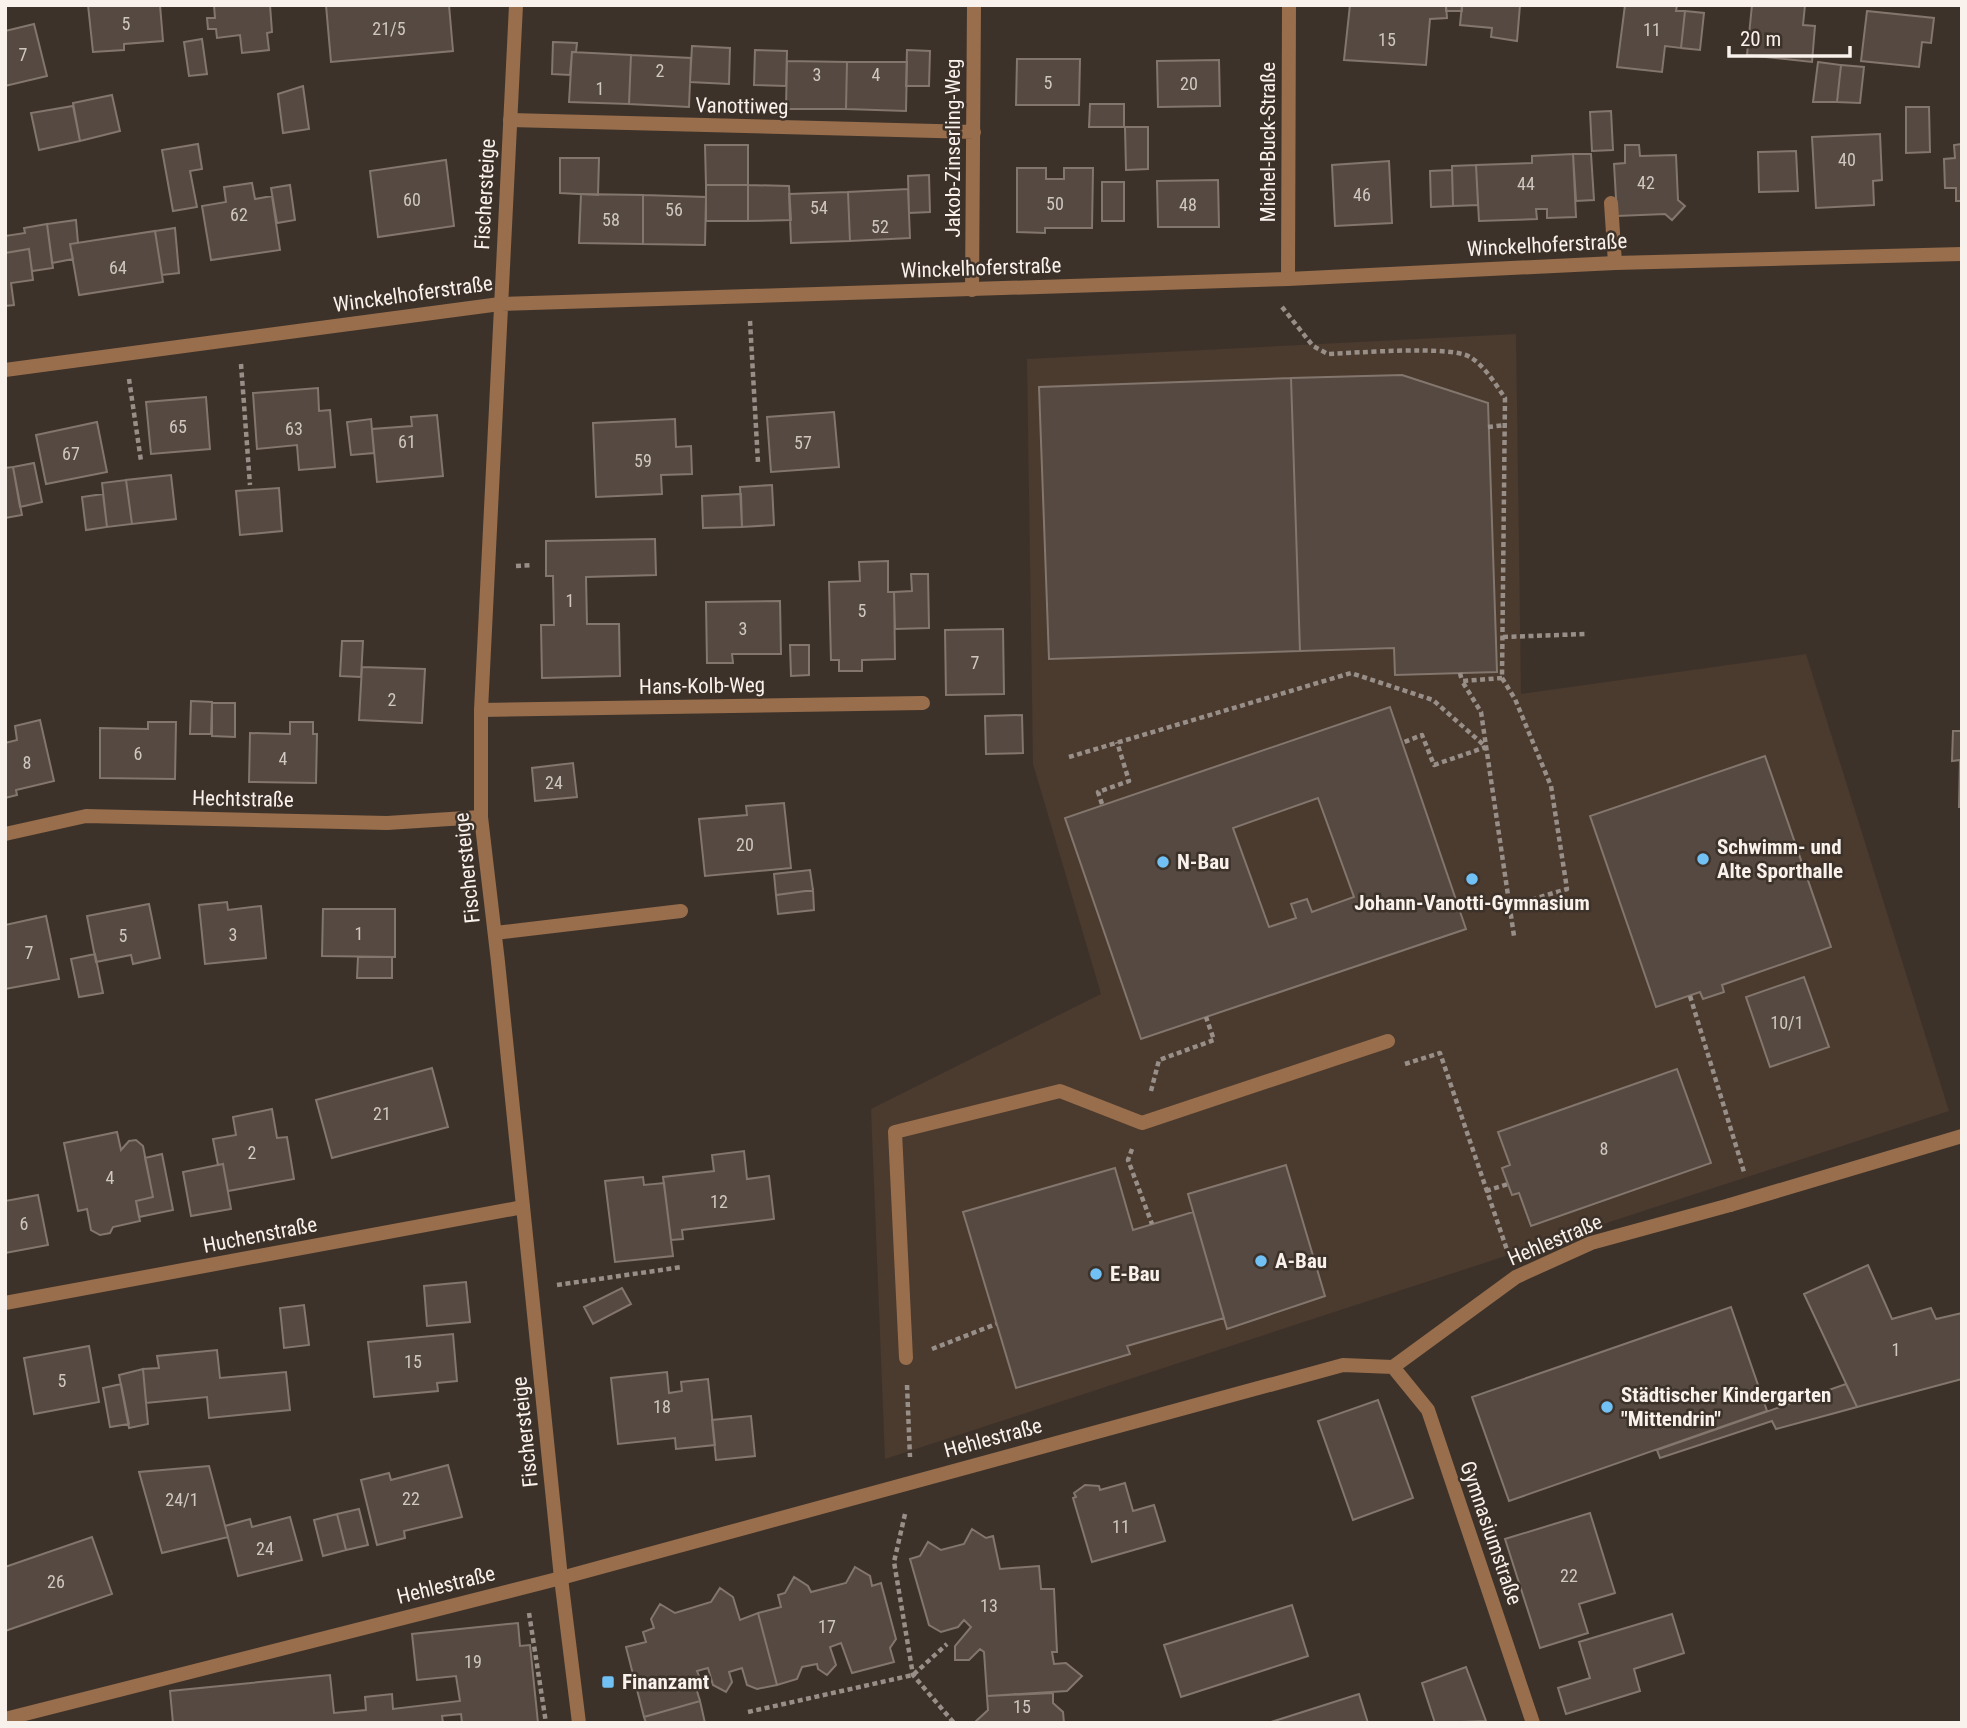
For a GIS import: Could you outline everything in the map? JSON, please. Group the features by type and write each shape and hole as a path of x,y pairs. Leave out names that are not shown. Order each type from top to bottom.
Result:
{"street":[{"name":"Fischersteige","path":"516,5 481,710 481,817 561,1577 579,1723"},
{"name":"Jakob-Zinserling-Weg","path":"972,290 974,5"},
{"name":"Michel-Buck-Straße","path":"1288,279 1289,5"},
{"name":"Vanottiweg","path":"510,120 974,132"},
{"path":"1611,203 1615,262"},
{"name":"Winckelhoferstraße","path":"5,370 500,303 1288,279 1615,262 1962,254"},
{"name":"Hans-Kolb-Weg","path":"481,710 923,703"},
{"name":"Hechtstraße","path":"5,834 86,816 374,823 481,817"},
{"path":"495,933 681,911"},
{"path":"906,1358 895,1132 1060,1091 1142,1123 1388,1041"},
{"name":"Hehlestraße","path":"5,1719 561,1577 1343,1365 1393,1367 1516,1277 1591,1243 1962,1136"},
{"name":"Huchenstraße","path":"5,1303 523,1207"},
{"name":"Gymnasiumstraße","path":"1393,1367 1427,1410 1533,1723"}],"path":[{"path":"748,296 758,463"},
{"path":"1280,305 1313,345 1328,355 1443,351 1469,356 1492,379 1505,398 1503,678 1515,699 1551,786 1567,889 1510,906"},
{"path":"239,339 250,485"},
{"path":"126,354 141,461"},
{"path":"1488,427 1505,425"},
{"path":"1503,637 1585,634"},
{"path":"1069,757 1351,673 1433,700 1486,747"},
{"path":"1460,673 1481,712 1514,936"},
{"path":"1462,681 1503,678"},
{"path":"1402,743 1422,735 1434,765 1486,747"},
{"path":"1102,804 1098,792 1129,781 1117,743"},
{"path":"1690,996 1752,1198"},
{"path":"1152,1224 1128,1160 1142,1123 1159,1060 1214,1040 1206,1017"},
{"path":"1397,1066 1440,1053 1516,1277"},
{"path":"1486,1191 1508,1184"},
{"path":"531,1289 682,1267"},
{"path":"954,1723 913,1675 894,1562 911,1482 906,1358 996,1324"},
{"path":"525,1586 546,1723"},
{"path":"748,1712 913,1675 947,1644"}],"shaded area":[{"name":"Johann-Vanotti-Gymnasium","path":"1516,334 1521,694 1806,654 1949,1111 885,1459 871,1109 1101,994 1033,764 1027,359"}],"building":[{"path":"88,5 160,5 163,41 124,44 124,50 93,52"},
{"path":"214,5 270,5 272,32 267,33 269,50 242,53 240,35 217,38 216,29 208,29 207,18 215,18"},
{"path":"326,5 449,5 453,51 331,62"},
{"path":"1350,5 1446,5 1447,18 1430,19 1426,65 1344,60"},
{"path":"1446,5 1462,5 1462,11 1446,11"},
{"path":"1462,5 1520,5 1517,41 1491,37 1492,28 1460,25"},
{"path":"1625,5 1677,5 1676,11 1685,11 1681,48 1665,46 1662,72 1617,67"},
{"path":"1752,5 1805,5 1803,25 1815,26 1812,62 1747,55"},
{"path":"1685,11 1704,13 1700,50 1681,48"},
{"path":"1867,11 1934,18 1931,43 1922,42 1919,67 1861,61"},
{"path":"34,24 47,76 5,86 5,31"},
{"path":"202,39 207,74 189,76 184,42"},
{"path":"553,42 577,43 576,52 572,52 570,75 552,74"},
{"path":"692,46 730,48 729,84 690,82"},
{"path":"755,50 787,51 786,86 754,85"},
{"path":"907,50 930,51 929,86 906,86"},
{"path":"572,52 631,55 629,104 569,102"},
{"path":"631,55 691,58 689,107 629,104"},
{"path":"1017,59 1080,59 1079,105 1016,105"},
{"path":"1219,60 1220,106 1158,107 1157,61"},
{"path":"787,61 847,62 846,109 786,109"},
{"path":"847,62 907,62 906,111 846,109"},
{"path":"1818,62 1841,65 1837,102 1813,102"},
{"path":"1841,65 1864,67 1860,103 1837,102"},
{"path":"303,86 309,129 283,133 278,94"},
{"path":"112,95 120,131 80,141 73,103"},
{"path":"1090,104 1124,104 1124,127 1089,127"},
{"path":"73,106 80,141 39,150 31,113"},
{"path":"1906,107 1929,107 1930,152 1906,153"},
{"path":"1611,111 1613,150 1592,151 1590,112"},
{"path":"1125,127 1148,127 1148,169 1126,170"},
{"path":"1880,134 1882,180 1873,181 1874,205 1816,208 1812,137"},
{"path":"198,144 202,169 190,171 197,207 173,211 162,150"},
{"path":"1962,144 1962,201 1956,201 1956,188 1945,188 1944,159 1955,158 1954,145"},
{"path":"705,145 748,145 748,185 706,185"},
{"path":"1625,145 1639,145 1640,156 1676,155 1678,200 1685,206 1672,220 1665,214 1617,216 1614,164 1625,163"},
{"path":"1796,151 1798,191 1759,192 1758,152"},
{"path":"1573,154 1591,154 1594,200 1576,201"},
{"path":"1573,154 1576,217 1547,218 1547,209 1536,209 1537,219 1479,221 1476,165 1532,163 1532,156"},
{"path":"560,158 599,158 598,195 560,193"},
{"path":"446,160 454,226 378,237 370,171"},
{"path":"1389,161 1392,223 1335,226 1332,165"},
{"path":"1476,165 1478,205 1453,206 1452,166"},
{"path":"1017,168 1046,168 1046,179 1064,179 1064,168 1093,168 1092,228 1045,228 1045,233 1017,232"},
{"path":"1452,170 1453,206 1431,207 1430,171"},
{"path":"929,175 930,212 909,213 908,176"},
{"path":"1218,180 1219,227 1158,227 1157,181"},
{"path":"1102,182 1124,182 1124,221 1102,221"},
{"path":"252,183 255,199 272,196 280,250 211,260 202,206 226,202 224,187"},
{"path":"290,185 295,220 277,223 271,188"},
{"path":"706,185 748,185 748,221 706,221"},
{"path":"748,185 789,186 791,220 748,221"},
{"path":"908,189 910,238 850,241 848,192"},
{"path":"848,192 850,241 791,243 789,194"},
{"path":"581,194 643,195 643,244 579,243"},
{"path":"643,195 706,197 705,245 643,244"},
{"path":"76,220 78,243 70,244 73,259 52,263 47,224"},
{"path":"47,224 53,268 32,271 29,249 5,253 5,236 25,233 24,228"},
{"path":"175,228 179,273 162,275 155,231"},
{"path":"155,231 163,282 79,295 70,244"},
{"path":"29,249 33,280 11,283 14,305 5,306 5,253"},
{"path":"1402,375 1488,403 1497,672 1395,675 1394,648 1300,651 1291,378"},
{"path":"1291,378 1300,651 1049,659 1039,387"},
{"path":"318,388 319,411 330,410 335,467 299,470 297,445 257,449 253,393"},
{"path":"206,397 210,449 151,454 146,402"},
{"path":"834,412 839,467 771,472 767,417"},
{"path":"437,415 443,476 377,482 372,429 412,426 411,417"},
{"path":"371,419 374,453 351,455 347,422"},
{"path":"675,419 676,447 691,446 692,474 661,475 662,494 596,497 593,423"},
{"path":"97,422 107,472 46,484 36,435"},
{"path":"34,463 42,502 20,507 13,467"},
{"path":"13,467 22,515 5,518 5,468"},
{"path":"171,475 176,519 132,524 126,480"},
{"path":"126,480 132,524 107,527 102,483"},
{"path":"772,485 774,525 742,527 740,487"},
{"path":"279,488 282,531 240,535 236,491"},
{"path":"103,494 107,527 86,530 82,497"},
{"path":"741,494 742,527 703,528 702,496"},
{"path":"655,539 656,575 586,577 587,624 619,624 620,676 542,678 541,625 554,625 553,576 546,576 546,541"},
{"path":"888,561 888,592 894,592 895,659 862,660 862,671 839,671 839,660 831,660 829,582 860,581 859,562"},
{"path":"911,574 928,574 929,628 895,629 894,592 912,591"},
{"path":"780,601 781,654 732,654 733,663 707,663 706,602"},
{"path":"1003,629 1004,694 946,695 945,630"},
{"path":"342,641 363,641 361,677 340,676"},
{"path":"790,645 809,645 809,675 791,676"},
{"path":"362,667 425,669 422,723 359,720"},
{"path":"191,701 212,702 211,734 190,734"},
{"path":"212,703 235,703 235,737 212,736"},
{"name":"N-Bau","path":"1390,707 1466,929 1141,1039 1065,818","holes":["1318,798 1354,897 1312,912 1307,899 1291,904 1296,918 1269,927 1233,828"]},
{"path":"1022,715 1023,753 986,754 985,716"},
{"path":"40,720 54,781 16,790 17,795 5,798 5,743 17,740 15,726"},
{"path":"148,722 176,722 175,779 100,778 100,728 148,729"},
{"path":"290,722 313,722 313,734 317,734 316,783 249,782 250,733 290,734"},
{"path":"1953,731 1962,731 1962,807 1959,807 1960,760 1952,761"},
{"name":"Schwimm- und Alte Sporthalle","path":"1765,756 1831,947 1722,985 1724,992 1703,999 1700,992 1656,1007 1590,816"},
{"path":"573,763 577,797 535,801 532,768"},
{"path":"784,803 791,868 705,876 699,819 747,815 746,806"},
{"path":"810,870 813,890 776,895 774,874"},
{"path":"813,890 814,910 778,914 776,895"},
{"path":"227,902 228,910 261,906 266,958 205,964 199,905"},
{"path":"149,904 160,958 133,964 131,955 96,962 87,916"},
{"path":"323,909 395,909 395,957 322,956"},
{"path":"46,916 59,979 5,989 5,925"},
{"path":"95,954 103,993 79,997 71,959"},
{"path":"358,957 392,957 392,978 357,978"},
{"path":"1804,977 1829,1047 1770,1067 1746,997"},
{"path":"432,1068 448,1127 332,1158 316,1100"},
{"path":"1677,1069 1711,1163 1531,1226 1519,1193 1512,1195 1502,1168 1510,1165 1498,1132"},
{"path":"272,1109 277,1138 287,1137 294,1179 228,1191 223,1164 218,1165 213,1139 236,1135 233,1117"},
{"path":"117,1132 121,1150 129,1141 136,1140 143,1146 153,1197 136,1201 140,1221 113,1227 110,1233 100,1235 91,1230 87,1209 78,1211 64,1143"},
{"path":"744,1151 747,1179 769,1176 774,1219 682,1230 683,1239 671,1240 663,1177 714,1171 712,1155"},
{"path":"162,1154 173,1210 139,1217 136,1201 153,1197 145,1158"},
{"path":"223,1164 231,1209 191,1216 183,1172"},
{"name":"A-Bau","path":"1286,1165 1325,1296 1227,1329 1188,1194"},
{"name":"E-Bau","path":"1115,1168 1133,1230 1193,1212 1224,1318 1127,1346 1130,1354 1016,1388 963,1212"},
{"path":"643,1177 644,1185 664,1183 673,1256 615,1262 605,1181"},
{"path":"38,1195 48,1245 5,1253 5,1201"},
{"path":"1868,1265 1892,1319 1931,1308 1936,1319 1962,1313 1962,1379 1857,1407 1804,1294"},
{"path":"466,1282 470,1322 427,1326 424,1286"},
{"path":"622,1288 631,1304 593,1324 584,1307"},
{"path":"304,1305 309,1345 284,1348 280,1308"},
{"path":"1731,1307 1767,1411 1509,1501 1472,1397"},
{"path":"453,1334 457,1381 437,1383 438,1391 374,1397 368,1342"},
{"path":"89,1346 99,1402 34,1414 24,1358"},
{"path":"217,1350 220,1378 286,1372 290,1410 209,1418 207,1397 146,1403 143,1369 159,1368 157,1356"},
{"path":"143,1369 148,1424 129,1428 119,1375"},
{"path":"667,1372 669,1393 682,1391 681,1382 708,1379 715,1445 676,1449 675,1438 618,1444 611,1378"},
{"path":"121,1384 129,1424 110,1427 103,1388"},
{"path":"1846,1384 1857,1407 1776,1429 1772,1421 1660,1458 1657,1450"},
{"path":"1378,1400 1413,1498 1353,1520 1318,1421"},
{"path":"751,1416 755,1456 716,1460 712,1420"},
{"path":"448,1465 462,1517 404,1531 405,1538 377,1545 361,1480 389,1473 391,1480"},
{"path":"209,1466 228,1537 162,1553 139,1472"},
{"path":"1125,1483 1133,1511 1154,1505 1165,1541 1092,1562 1073,1498 1076,1497 1074,1493 1085,1485 1099,1486 1100,1490"},
{"path":"359,1509 368,1545 346,1550 337,1514"},
{"path":"1590,1513 1615,1593 1579,1604 1588,1633 1540,1648 1505,1539"},
{"path":"337,1514 346,1550 323,1556 314,1520"},
{"path":"290,1517 302,1560 238,1576 225,1526 250,1519 252,1527"},
{"path":"972,1529 986,1538 993,1536 1000,1569 1039,1566 1041,1589 1054,1589 1057,1652 1052,1652 1054,1664 1066,1663 1082,1676 1067,1691 987,1696 984,1652 980,1649 969,1660 955,1660 955,1646 971,1627 964,1620 958,1627 941,1632 929,1625 910,1559 920,1556 928,1542 941,1550 964,1544"},
{"path":"92,1537 112,1594 5,1631 5,1567"},
{"path":"855,1567 870,1576 872,1586 881,1583 896,1639 890,1648 894,1662 852,1673 841,1643 830,1647 836,1665 827,1675 818,1669 817,1664 802,1667 797,1679 777,1685 758,1613 781,1607 778,1595 785,1593 794,1577 808,1586 811,1592 846,1583"},
{"path":"720,1588 733,1597 740,1620 758,1613 777,1685 757,1689 747,1685 742,1668 729,1672 732,1682 726,1692 713,1685 708,1668 697,1671 699,1676 694,1681 700,1701 644,1717 626,1647 646,1642 643,1632 654,1628 651,1619 660,1604 675,1613 711,1602"},
{"path":"1292,1605 1308,1656 1181,1697 1164,1645"},
{"path":"1672,1614 1684,1653 1634,1669 1640,1691 1566,1714 1558,1688 1590,1678 1579,1642"},
{"path":"518,1623 520,1646 530,1645 538,1723 462,1723 461,1714 442,1716 443,1723 173,1723 170,1691 330,1675 334,1713 366,1710 365,1697 392,1694 393,1709 460,1701 456,1676 417,1680 412,1634"},
{"path":"1466,1667 1486,1721 1435,1723 1422,1683"},
{"path":"1053,1693 1053,1703 1063,1712 1064,1723 974,1723 988,1710 987,1696"},
{"path":"1359,1694 1368,1723 1268,1723"},
{"path":"700,1701 705,1723 646,1723 644,1717"}],"place":[{"name":"Schwimm- und Alte Sporthalle","path":"1703,859"},
{"name":"N-Bau","path":"1163,862"},
{"name":"Johann-Vanotti-Gymnasium","path":"1472,879"},
{"name":"A-Bau","path":"1261,1261"},
{"name":"E-Bau","path":"1096,1274"},
{"name":"Städtischer Kindergarten \"Mittendrin\"","path":"1607,1407"},
{"name":"Finanzamt","path":"608,1682"}]}
